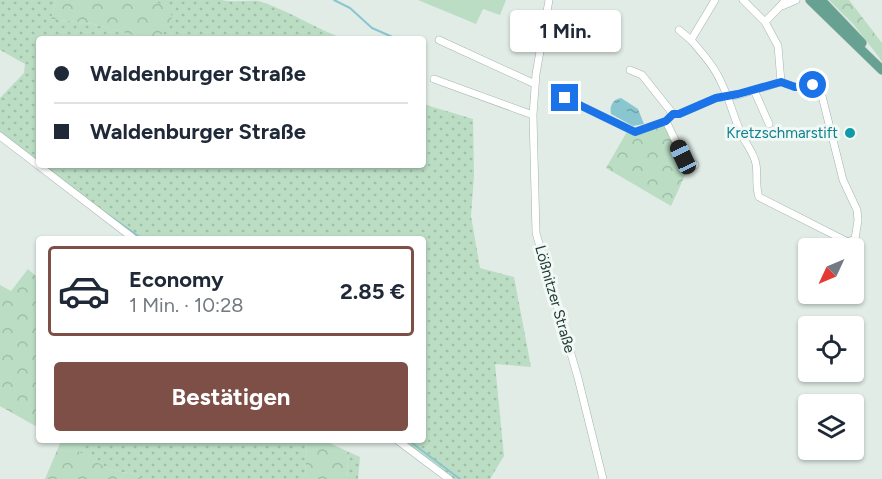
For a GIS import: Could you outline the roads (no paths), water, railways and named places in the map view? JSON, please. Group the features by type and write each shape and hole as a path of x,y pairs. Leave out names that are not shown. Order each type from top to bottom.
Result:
{"main road":[{"path":"810,0 882,69"},
{"path":"821,0 848,27 882,69"}],"street":[{"name":"Lößnitzer Straße","path":"549,0 535,84 533,115 536,233 578,378 603,479"},
{"path":"691,40 715,0"},
{"path":"743,0 765,22 778,46 781,82"},
{"path":"765,22 784,3 796,0"},
{"path":"565,98 635,132 666,121 673,114 679,114 727,95 781,82 795,87 813,85 821,92 843,180 857,210 855,239 848,242 759,197 756,187 756,164 741,134 727,95 721,81 707,59 679,30"},
{"path":"439,40 535,84"},
{"path":"630,70 642,75 673,114"},
{"path":"434,79 533,115"},
{"path":"754,90 769,124"},
{"path":"666,121 683,157 695,165"},
{"path":"0,136 36,164"},
{"path":"42,168 130,236"},
{"path":"401,443 449,479"}],"water":[{"path":"621,98 638,109 644,124 633,126 611,114 612,103"}],"waterway":[{"path":"334,0 350,8 372,28 390,36"},
{"path":"107,214 138,236"},
{"path":"412,443 460,479"}],"place":[{"name":"Kretzschmarstift","path":"850,133"}]}
